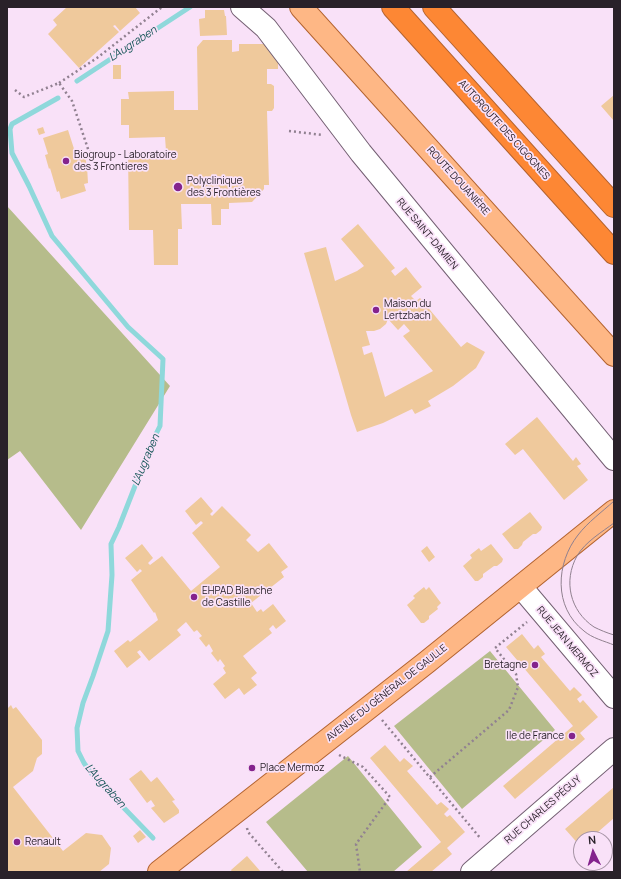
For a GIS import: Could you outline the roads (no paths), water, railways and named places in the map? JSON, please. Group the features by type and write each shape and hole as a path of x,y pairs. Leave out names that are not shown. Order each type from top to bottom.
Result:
{"highway":[{"name":"AUTOROUTE DES CIGOGNES","path":"393,7 614,253"},
{"path":"434,7 614,206"}],"main road":[{"name":"ROUTE DOUANIÈRE","path":"301,7 614,355"},
{"name":"AVENUE DU GÉNÉRAL DE GAULLE","path":"159,872 521,587 614,511"}],"street":[{"name":"RUE SAINT-DAMIEN","path":"242,7 266,28 369,164 614,459"},
{"name":"RUE JEAN MERMOZ","path":"521,587 614,697"},
{"name":"RUE CHARLES PÉGUY","path":"472,872 614,748"}],"waterway":[{"name":"L'Augraben","path":"77,81 190,7"},
{"name":"L'Augraben","path":"58,98 12,124 10,129 12,153 52,236 128,327 163,359 160,426 111,544 112,575 108,631 83,703 77,728 78,751 84,763 94,777 153,838"}],"tram line":[{"path":"614,501 595,517 578,535 565,558 561,584 567,610 574,621 591,636 614,645"},
{"path":"614,523 584,546 577,556 570,575 571,595 579,613 594,627 614,635"}],"place":[{"name":"Biogroup - Laboratoire des 3 Frontieres","path":"66,161"},
{"name":"Polyclinique des 3 Frontières","path":"178,187"},
{"name":"Maison du Lertzbach","path":"376,310"},
{"name":"EHPAD Blanche de Castille","path":"194,597"},
{"name":"Bretagne","path":"535,665"},
{"name":"Ile de France","path":"572,736"},
{"name":"Place Mermoz","path":"252,768"},
{"name":"Renault","path":"17,842"}]}
